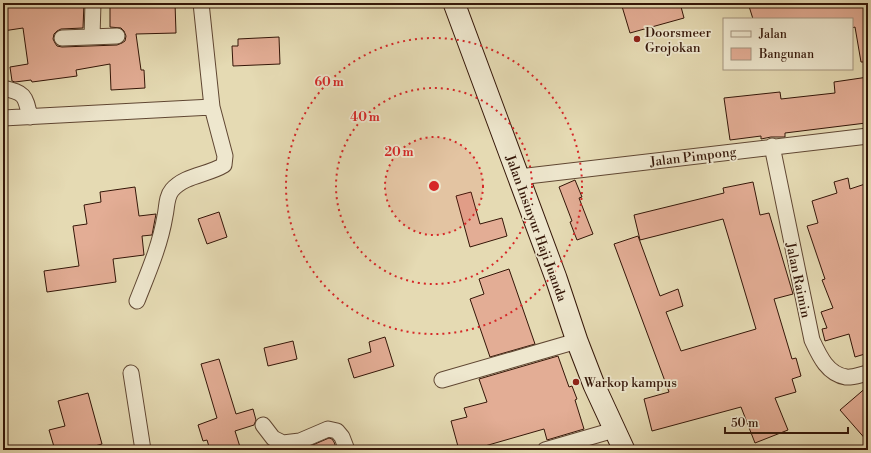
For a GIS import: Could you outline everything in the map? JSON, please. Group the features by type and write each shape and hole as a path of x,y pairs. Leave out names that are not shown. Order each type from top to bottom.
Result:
{"street":[{"path":"92,37 93,3"},
{"path":"137,301 160,240 168,197 172,190 187,179 216,170 224,165 225,156 212,107 201,3"},
{"name":"Jalan Insinyur Haji Juanda","path":"454,3 556,278 577,341 594,385 624,450"},
{"path":"62,38 117,36"},
{"path":"3,88 21,93 26,100 30,117"},
{"path":"3,118 212,107"},
{"name":"Jalan Pimpong","path":"518,177 772,146 868,136"},
{"name":"Jalan Raimin","path":"772,146 812,340 821,360 832,370 846,377 868,373"},
{"path":"442,380 577,341"},
{"path":"131,373 143,450"},
{"path":"263,425 273,438 284,443 300,442 328,430 337,431 342,437 347,450"},
{"path":"545,450 614,430"}],"building":[{"path":"20,3 84,3 83,28 61,29 54,34 53,39 55,43 57,46 62,47 117,45 125,41 126,36 121,28 110,27 110,3 175,3 176,33 136,34 141,70 144,70 145,88 111,90 110,64 76,70 77,76 32,82 31,80 15,82 12,81 10,67 28,64 23,28 3,31 3,5"},
{"path":"621,3 680,3 684,18 630,33"},
{"path":"748,3 868,3 868,62 861,62 855,27 853,28 853,18 753,18"},
{"path":"279,37 280,64 233,66 232,46 238,46 238,39"},
{"path":"868,77 868,114 865,115 866,123 785,133 785,137 761,139 761,136 730,140 724,98 780,92 781,99 835,93 834,82"},
{"path":"848,178 850,189 868,183 868,353 855,357 849,334 825,341 822,329 827,328 821,312 833,308 822,280 825,279 807,226 818,223 812,201 837,193 834,182"},
{"path":"575,180 582,197 579,198 593,234 577,240 570,222 572,221 559,187"},
{"path":"753,182 760,215 769,213 793,294 774,299 792,359 796,358 801,376 792,379 796,392 775,398 788,430 755,443 741,407 652,431 644,399 669,392 614,244 638,236 660,296 678,289 683,306 666,312 681,351 756,329 723,219 640,240 634,215 724,193 723,188"},
{"path":"135,187 139,216 156,214 152,235 142,236 144,255 113,259 116,282 47,292 44,271 79,266 73,226 87,224 84,205 101,202 100,192"},
{"path":"471,192 480,224 502,218 507,236 470,247 456,196"},
{"path":"219,212 227,237 207,244 198,219"},
{"path":"509,269 535,344 490,357 470,299 484,294 479,279"},
{"path":"385,337 394,366 354,378 348,359 371,352 369,342"},
{"path":"293,341 297,359 268,366 264,348"},
{"path":"558,356 569,387 572,386 577,399 575,400 584,429 547,440 544,429 471,450 459,450 451,421 467,417 464,408 487,402 479,379"},
{"path":"219,359 236,414 253,409 256,420 254,425 235,431 241,450 210,450 207,440 203,441 198,425 217,418 201,364"},
{"path":"868,386 868,442 840,410"},
{"path":"88,393 102,444 80,450 71,450 70,446 55,450 49,430 65,426 58,401"},
{"path":"329,438 334,442 337,450 301,450"}],"place":[{"name":"Doorsmeer Grojokan","path":"637,39"},
{"name":"Warkop kampus","path":"576,382"}]}
